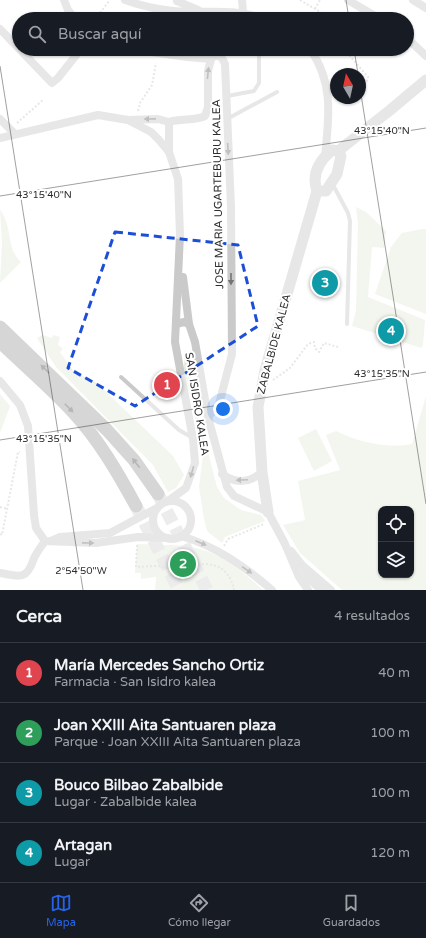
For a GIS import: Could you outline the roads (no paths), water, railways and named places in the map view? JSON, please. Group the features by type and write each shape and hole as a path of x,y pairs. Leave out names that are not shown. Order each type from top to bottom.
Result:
{"main road":[{"path":"0,327 107,430 134,460 163,498"},
{"path":"0,342 73,412 97,442 121,478 136,506"}],"street":[{"path":"64,0 70,12"},
{"path":"125,0 141,6 175,11 243,12 242,0"},
{"path":"175,11 177,0 200,12"},
{"path":"348,0 368,12"},
{"path":"413,0 426,8"},
{"path":"0,30 12,42"},
{"path":"414,45 426,56"},
{"path":"26,56 52,83 58,78 75,56"},
{"name":"JOSE MARIA UGARTEBURU KALEA","path":"180,56 211,59 216,56 222,58 225,64 231,207 232,354 219,404 208,417"},
{"path":"315,56 319,62 327,89 328,130 325,156"},
{"path":"169,122 178,119 202,118 205,116 208,107 208,71 211,59"},
{"path":"325,156 332,150 338,151 390,112 426,80"},
{"name":"SAN ISIDRO KALEA","path":"0,138 98,115 128,120 158,119 169,122 169,152 178,179 180,247 175,342 193,438 195,463 190,483 178,495 163,498"},
{"path":"0,119 16,134"},
{"name":"SAN ISIDRO KALEA","path":"128,120 151,132 169,152"},
{"path":"317,191 326,191 332,183 340,162 341,156 338,151"},
{"name":"ZABALBIDE KALEA","path":"325,156 317,168 314,178 317,191 261,390 258,407 262,472 268,517 285,544 302,565 331,590"},
{"name":"SAN ISIDRO KALEA","path":"180,247 189,324 195,342 208,417 222,474 227,487 234,496 268,517"},
{"path":"176,324 184,322 189,324"},
{"path":"0,381 20,405 28,426 36,528 47,542"},
{"path":"222,474 230,480 240,481 250,480 262,472"},
{"path":"168,538 162,536 154,526 154,513 163,498 179,502 184,506 190,516 189,528 181,536"},
{"path":"0,573 18,576 26,574 31,569 33,559 47,542 60,537 110,533 157,508"},
{"path":"47,542 96,543 138,537 168,538 181,536 200,541 220,552 257,577 272,590"},
{"name":"ZABALBIDE KALEA","path":"285,544 299,577 308,590"},
{"path":"302,565 308,578 321,590"}],"lane":[{"path":"227,96 254,91 259,83 259,56"},
{"path":"227,119 277,92"},
{"path":"332,183 348,213 350,222 347,324"},
{"path":"121,377 178,430 193,438"}],"tunnel":[{"path":"158,494 207,590"},
{"path":"136,506 179,590"}],"place":[{"name":"Bouco Bilbao Zabalbide","path":"325,283"},
{"name":"Artagan","path":"391,331"},
{"name":"María Mercedes Sancho Ortiz","path":"167,385"},
{"name":"Joan XXIII Aita Santuaren plaza","path":"183,564"}]}
